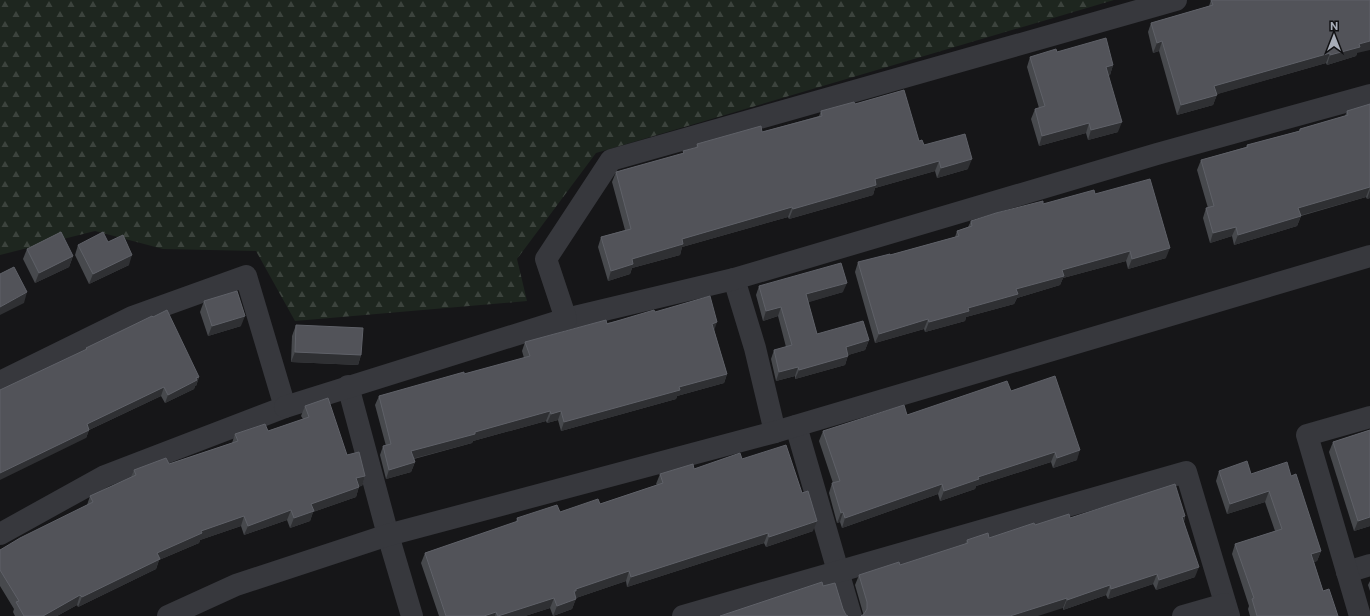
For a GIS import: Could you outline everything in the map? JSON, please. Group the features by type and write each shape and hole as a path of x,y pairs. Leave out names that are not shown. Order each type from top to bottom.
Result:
{"street":[{"path":"566,319 546,259 611,160 1176,0"},
{"path":"0,534 104,476 285,407 348,386 566,319 734,279 1157,154 1370,95"},
{"path":"168,616 236,585 388,535 776,432 1370,256"},
{"path":"0,382 132,317 246,276 285,407"},
{"path":"734,279 755,348 776,432"},
{"path":"348,386 388,535 412,616"},
{"path":"1360,616 1306,436 1370,417"},
{"path":"796,426 851,616"},
{"path":"682,616 1186,472 1227,610 1183,616"},
{"path":"1347,572 1370,565"}],"green space":[{"path":"0,0 1114,0 596,153 517,259 527,301 295,321 256,251 163,249 95,231 0,255"}],"building":[{"path":"1211,0 1370,0 1370,41 1359,44 1360,47 1330,55 1330,53 1214,86 1217,95 1181,105 1162,41 1157,43 1151,23 1213,5"},
{"path":"1106,38 1113,65 1106,67 1122,122 1091,130 1089,123 1042,136 1035,109 1045,106 1030,57 1056,49 1057,52"},
{"path":"904,90 919,141 922,140 924,145 965,134 972,159 941,168 939,161 875,179 876,185 793,209 792,207 682,239 683,244 632,259 633,264 611,271 601,237 631,229 616,172 684,153 683,151 698,147 697,144 761,126 762,132 822,116 821,111 854,102 855,104"},
{"path":"1370,104 1370,187 1298,208 1301,216 1238,235 1236,227 1213,233 1206,208 1214,206 1201,160 1248,147 1247,145 1300,131 1300,129 1348,115 1347,111"},
{"path":"1150,179 1170,248 1132,259 1130,251 1062,270 1064,276 1016,289 1018,294 968,308 969,311 929,322 928,319 879,334 858,262 959,236 957,231 972,226 971,221 996,213 1043,201 1043,204 1094,190 1095,194"},
{"path":"61,232 73,256 39,273 27,249"},
{"path":"103,232 108,242 123,235 132,255 93,274 78,245"},
{"path":"841,263 847,283 806,294 817,334 863,321 869,340 846,347 848,356 799,370 798,367 779,372 774,350 792,345 781,307 766,311 759,286"},
{"path":"14,267 27,292 0,307 0,274"},
{"path":"237,291 245,316 212,326 204,301"},
{"path":"710,296 717,322 712,324 727,374 679,387 680,390 564,422 561,411 551,414 550,411 475,432 475,434 411,451 415,462 389,470 383,446 391,444 379,396 464,372 464,374 530,356 525,342 606,320 607,324"},
{"path":"167,310 199,377 196,378 197,380 168,395 164,387 87,424 89,430 0,473 0,390"},
{"path":"296,325 363,328 361,355 295,352"},
{"path":"1055,376 1080,450 1057,458 1055,452 978,477 979,479 944,491 942,484 845,518 843,512 841,513 832,483 840,481 823,431 904,405 907,415 1007,381 1011,391"},
{"path":"328,398 347,455 359,452 365,476 356,478 359,487 311,504 314,511 294,518 291,510 248,526 244,516 201,531 202,533 157,553 160,559 82,597 80,595 43,616 24,616 16,602 19,601 0,570 0,550 20,538 93,502 90,496 136,475 134,470 166,458 169,464 238,441 235,434 265,424 268,431 309,417 305,406"},
{"path":"1370,430 1370,517 1358,521 1333,442"},
{"path":"786,445 802,493 808,491 817,521 769,537 768,533 631,577 629,571 576,589 576,591 574,591 576,599 557,606 554,598 498,616 496,612 484,616 446,616 425,553 518,521 517,518 557,505 560,512 598,499 600,504 663,483 660,474 693,464 694,469 740,453 742,459"},
{"path":"1247,461 1251,474 1287,462 1291,476 1296,474 1321,551 1311,554 1323,591 1329,589 1338,616 1257,616 1252,599 1254,598 1235,544 1282,529 1269,491 1230,504 1219,471"},
{"path":"1175,484 1185,516 1182,517 1199,567 1159,580 1157,574 1111,589 1110,585 1067,600 1067,598 1010,616 861,616 867,609 867,602 859,575 899,562 900,565 968,543 967,540 988,533 989,538 1034,523 1035,525 1069,514 1070,518"},
{"path":"822,582 823,586 835,583 843,609 848,616 720,616"}]}
